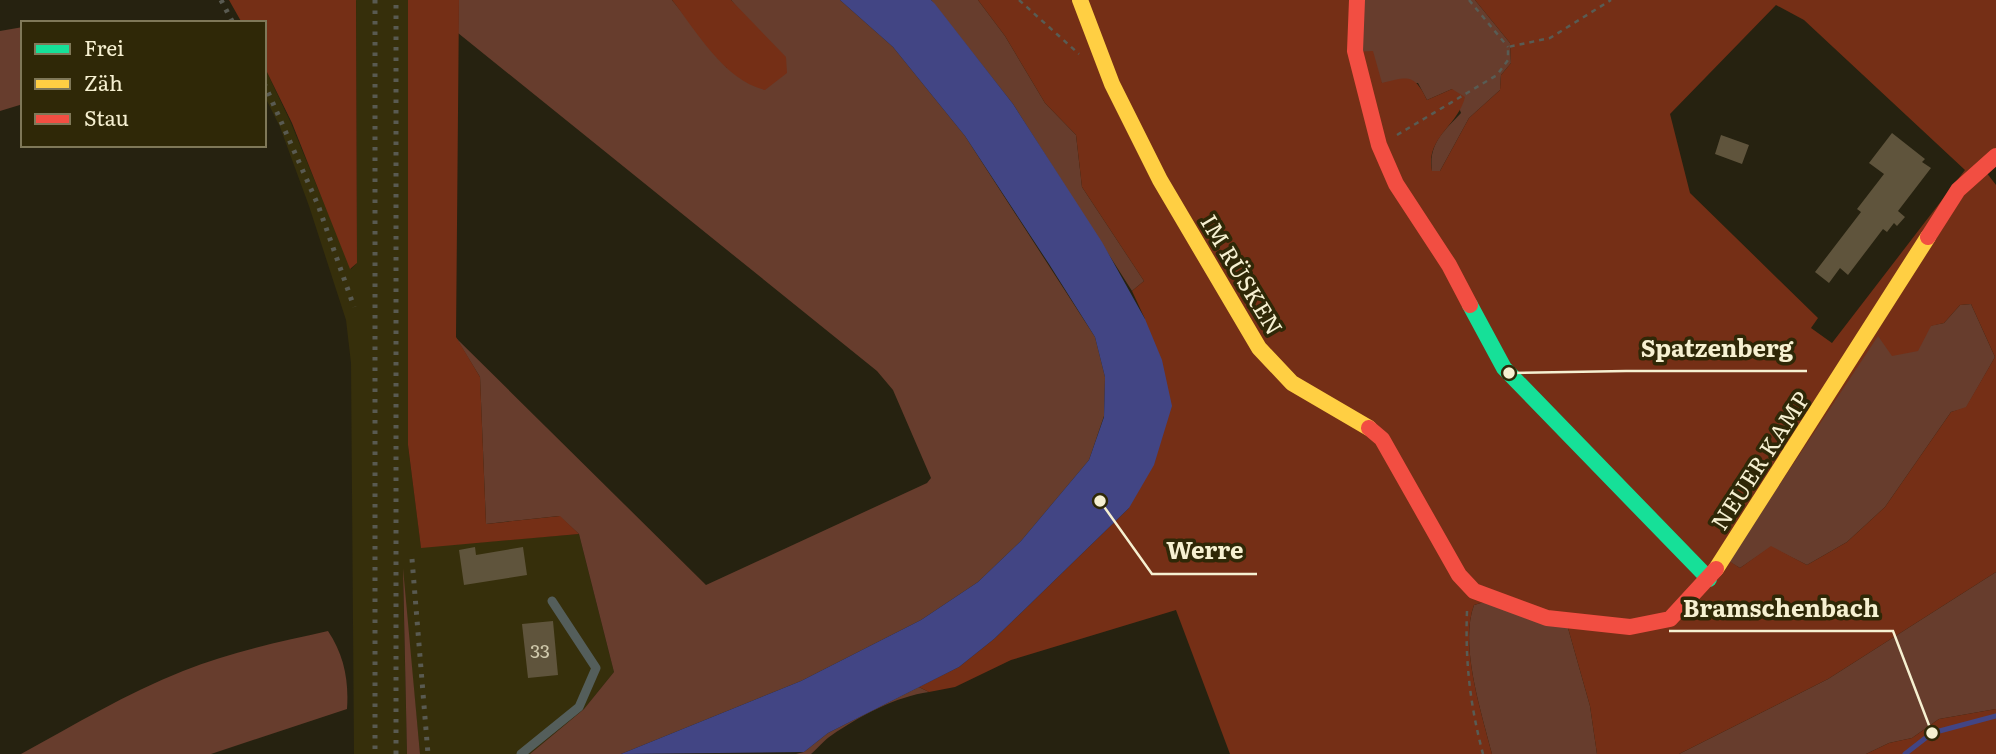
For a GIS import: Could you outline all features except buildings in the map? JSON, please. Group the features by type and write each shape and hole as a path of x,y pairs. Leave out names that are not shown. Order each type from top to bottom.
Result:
{"street":[{"name":"IM RÜSKEN","path":"1080,0 1112,84 1160,180 1259,348 1292,383 1364,424 1382,439 1396,458 1460,575 1474,591"},
{"path":"1357,0 1355,51 1379,145 1396,184 1449,265 1504,368 1709,579"},
{"name":"NEUER KAMP","path":"1474,591 1547,618 1630,627 1670,619 1709,579 1958,190 1996,156"}],"lane":[{"path":"522,754 579,707 596,668 552,601"}],"path":[{"path":"1019,0 1081,56"},
{"path":"1379,145 1497,75 1508,60 1508,47 1469,0"},
{"path":"1508,47 1550,38 1611,0"},
{"path":"1474,591 1467,610 1465,656 1473,716 1483,754"}],"shaded area":[{"path":"229,0 356,0 357,263 350,269 292,123 266,70 266,21 241,21"},
{"path":"356,0 408,0 408,445 421,547 579,534 614,672 584,709 530,754 420,754 403,579 407,754 354,754 351,363 346,320 309,206 280,127 266,99 266,70 291,123 351,269 357,263"},
{"path":"408,0 459,0 456,337 480,377 486,524 560,516 579,534 421,548 408,445"},
{"path":"459,0 672,0 727,68 748,20 731,0 840,0 893,47 965,136 1095,337 1105,377 1104,416 1089,460 1021,541 978,582 921,620 801,681 621,754 530,754 584,709 614,672 579,534 559,516 486,524 480,377 456,338 706,585 927,483 931,478 893,390 877,371 458,33"},
{"path":"672,0 731,0 786,57 787,73 765,90 750,85 724,66 712,53"},
{"path":"840,0 931,0 935,4 1013,104 1102,242 1145,319 1162,360 1172,406 1154,465 1129,508 994,639 959,667 828,733 804,752 621,754 801,681 921,620 978,582 1021,541 1089,460 1104,417 1105,377 1095,337 1049,264 965,136 893,47"},
{"path":"931,0 978,0 1005,36 1045,103 1076,135 1082,187 1144,281 1132,291 1013,104"},
{"path":"978,0 1353,0 1351,52 1373,51 1382,83 1409,79 1418,85 1427,100 1452,89 1465,97 1456,116 1433,150 1432,171 1440,171 1469,118 1500,90 1501,75 1511,63 1510,43 1475,0 1996,0 1996,149 1986,172 1996,185 1996,572 1828,679 1679,754 1597,754 1590,706 1568,628 1484,602 1474,605 1470,621 1470,659 1492,754 1230,754 1176,610 1011,660 955,687 929,692 919,687 959,667 994,639 1129,508 1145,319 1132,291 1144,281 1082,187 1076,135 1045,103 1005,36","holes":["1776,5 1804,20 1965,170 1832,343 1811,328 1818,318 1690,193 1670,114","1971,304 1995,357 1966,407 1951,412 1885,507 1847,542 1807,565 1771,546 1740,568 1729,561 1878,336 1892,356 1918,351 1931,326 1944,323 1960,305"]},
{"path":"1353,0 1475,0 1510,43 1511,63 1501,75 1500,90 1469,118 1440,171 1432,171 1432,153 1443,132 1461,113 1452,89 1427,100 1418,83 1382,83 1351,52"},
{"path":"21,27 21,105 0,111 0,31"},
{"path":"1971,304 1995,357 1966,408 1951,412 1885,507 1847,542 1807,565 1771,547 1740,568 1728,561 1877,336 1944,323 1960,305"},
{"path":"403,568 420,754 407,754"},
{"path":"1996,572 1996,709 1939,719 1912,738 1889,743 1866,754 1679,754 1828,679"},
{"path":"1484,602 1568,628 1590,706 1597,754 1492,754 1478,700 1469,640 1474,605"},
{"path":"328,631 344,668 347,709 211,754 21,754 121,699 183,671 273,643"},
{"path":"919,687 929,692 878,708 826,739 811,754 796,754 804,752 828,733"},
{"path":"1996,709 1996,754 1866,754 1889,743 1912,738 1939,719"}],"waterway":[{"path":"1905,754 1932,733 1996,716"}],"railway":[{"path":"221,0 232,21"},
{"path":"375,0 375,754"},
{"path":"396,0 396,754"},
{"path":"266,88 318,205 354,307"},
{"path":"412,559 428,754"}],"traffic: fast":[{"path":"1470,305 1504,368 1709,579"}],"traffic: slow":[{"path":"1080,0 1112,84 1160,180 1259,348 1292,383 1369,428"},
{"path":"1716,569 1928,237"}],"traffic: jam":[{"path":"1357,0 1355,51 1379,145 1396,184 1449,265 1470,305"},
{"path":"1928,237 1958,190 1996,156"},
{"path":"1369,428 1382,439 1459,575 1474,591 1547,618 1630,627 1670,619 1716,569"}],"place":[{"name":"Spatzenberg","path":"1509,373"},
{"name":"Werre","path":"1100,501"},
{"name":"Bramschenbach","path":"1932,733"}]}
